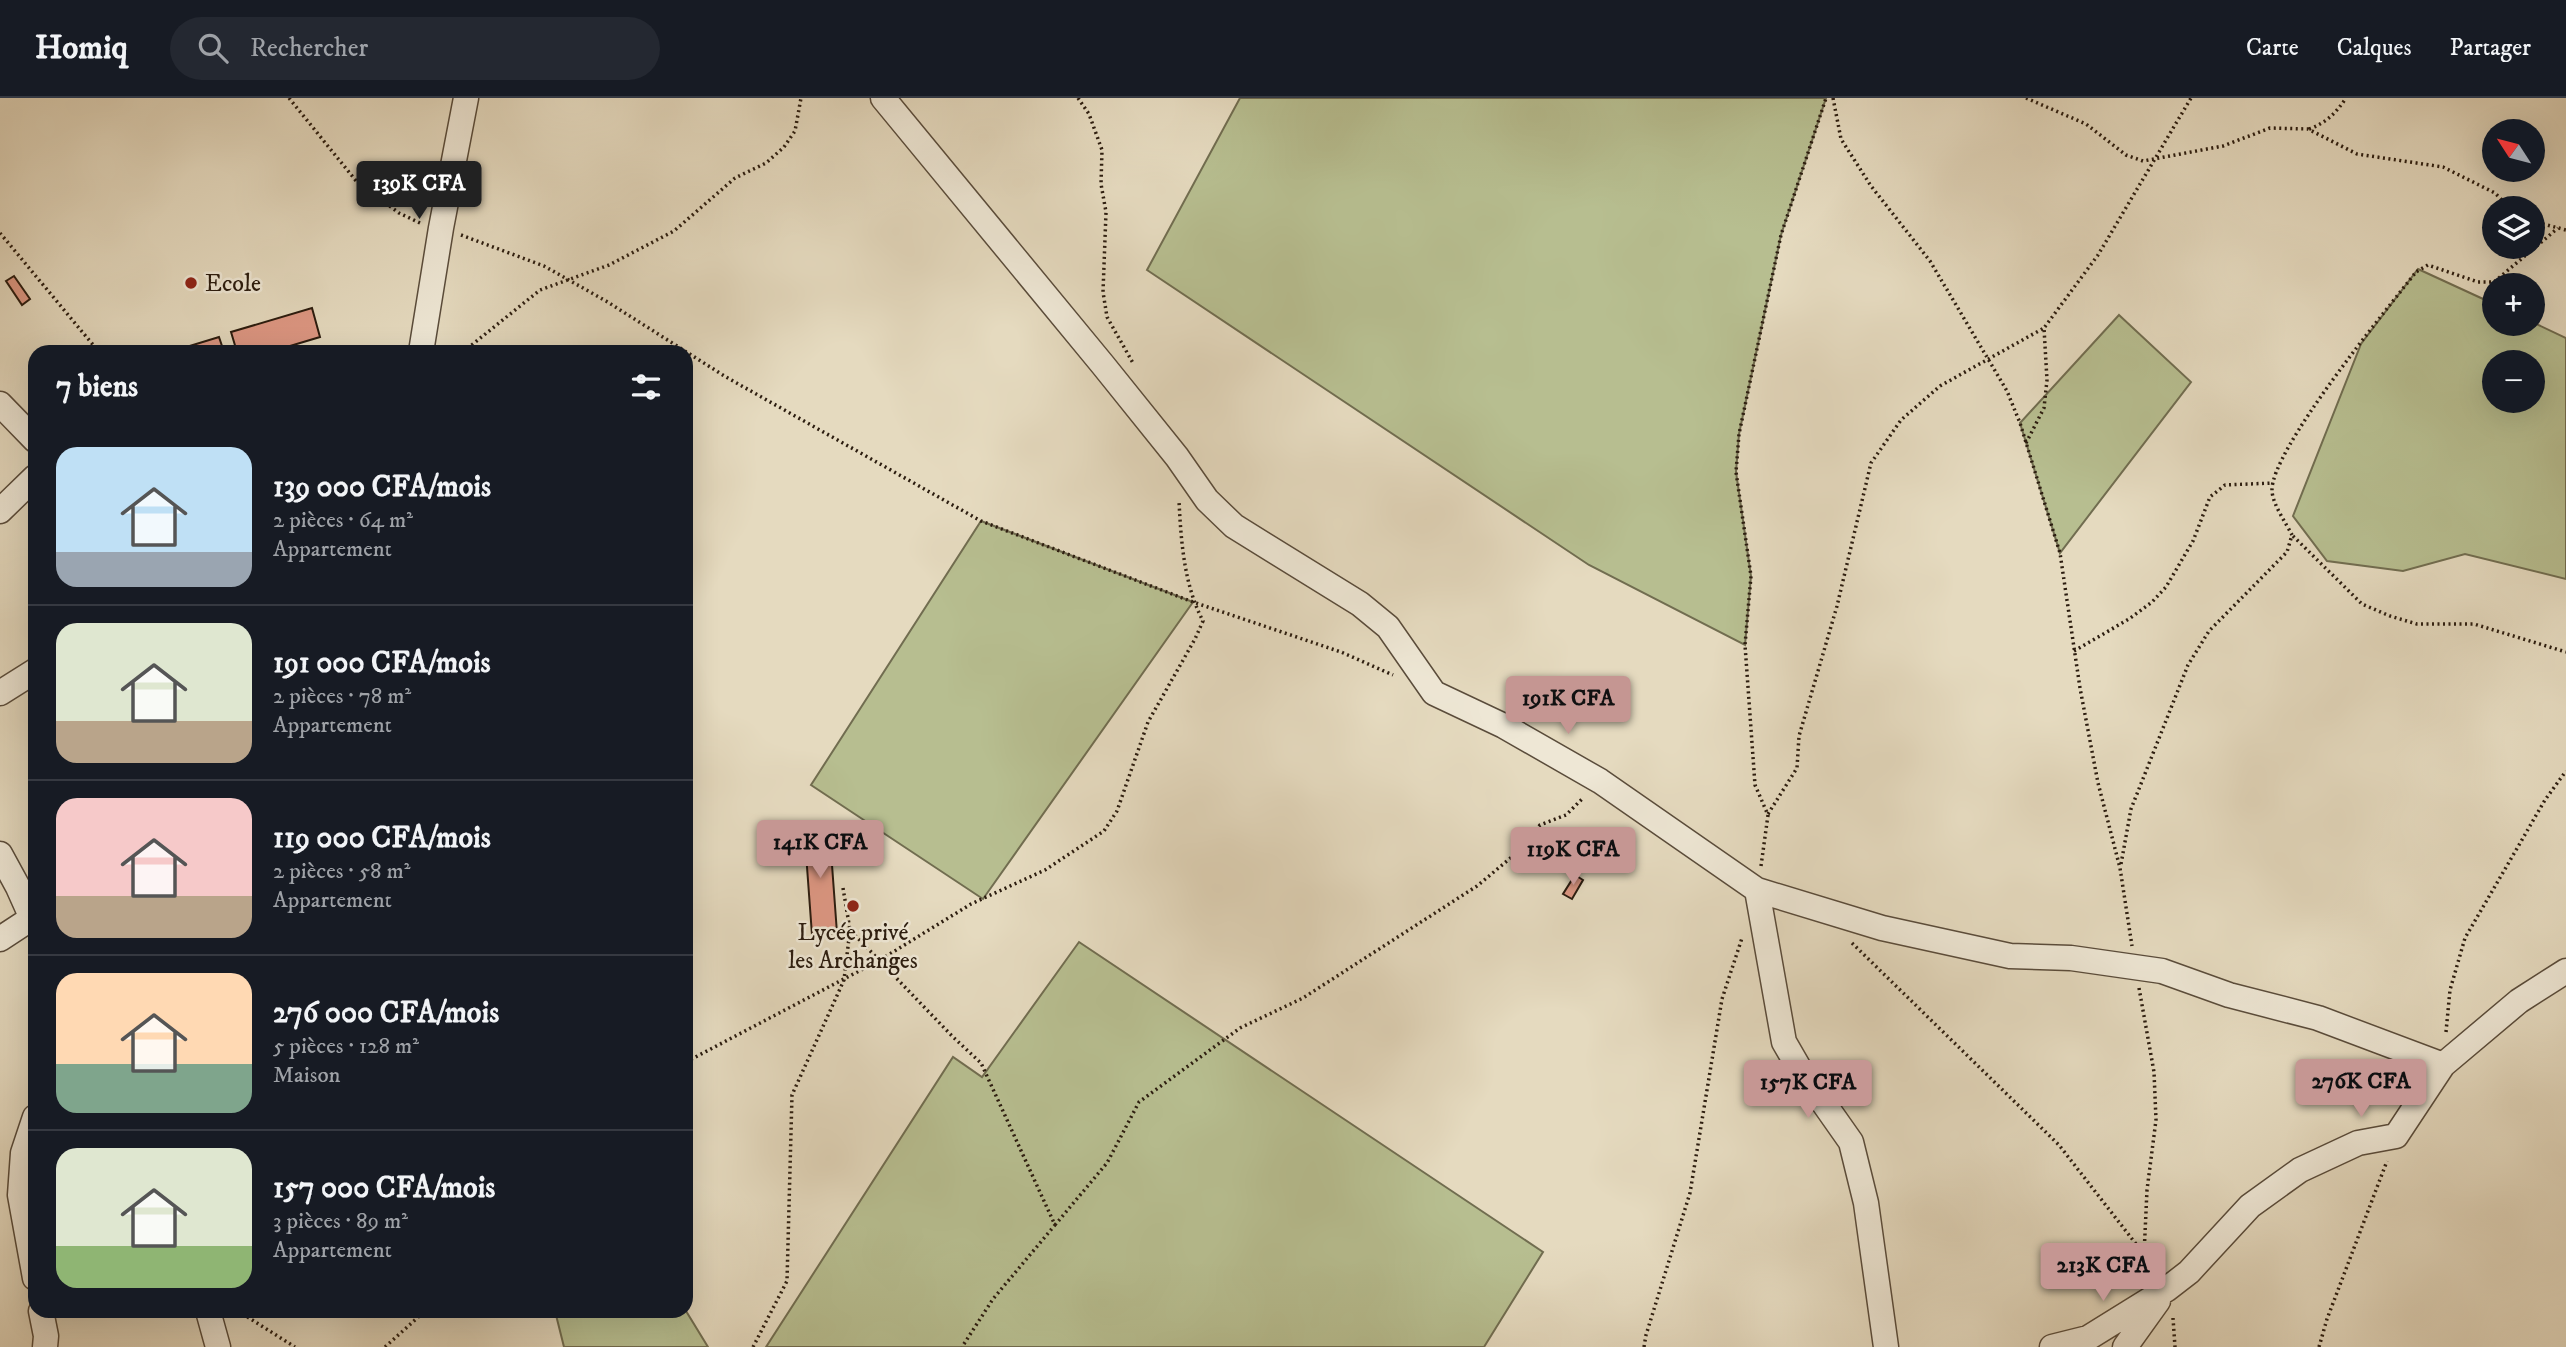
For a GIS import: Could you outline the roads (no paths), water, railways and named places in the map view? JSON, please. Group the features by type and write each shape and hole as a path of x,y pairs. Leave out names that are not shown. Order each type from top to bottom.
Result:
{"street":[{"path":"422,345 466,98"},
{"path":"883,98 1104,365 1177,457 1207,500 1234,526 1360,604 1388,628 1434,693 1504,726 1600,781 1757,890 1882,928 2010,956 2071,958 2135,965 2162,971 2229,995 2318,1018 2443,1065"},
{"path":"0,404 28,433"},
{"path":"0,511 28,484"},
{"path":"0,693 28,675"},
{"path":"0,854 28,909"},
{"path":"1757,890 1784,1042 1799,1068 1852,1142 1866,1203 1886,1347"},
{"path":"0,939 28,924"},
{"path":"2052,1347 2088,1338 2167,1289 2189,1272 2250,1206 2291,1176 2357,1143 2396,1136 2443,1065 2519,1001 2566,971"},
{"path":"28,1138 23,1153 20,1195 28,1236"},
{"path":"2125,1347 2167,1289"},
{"path":"42,1318 45,1347"},
{"path":"210,1318 218,1347"}],"place":[{"name":"Ecole","path":"191,283"},
{"name":"Lycée privé les Archanges","path":"853,906"}]}
